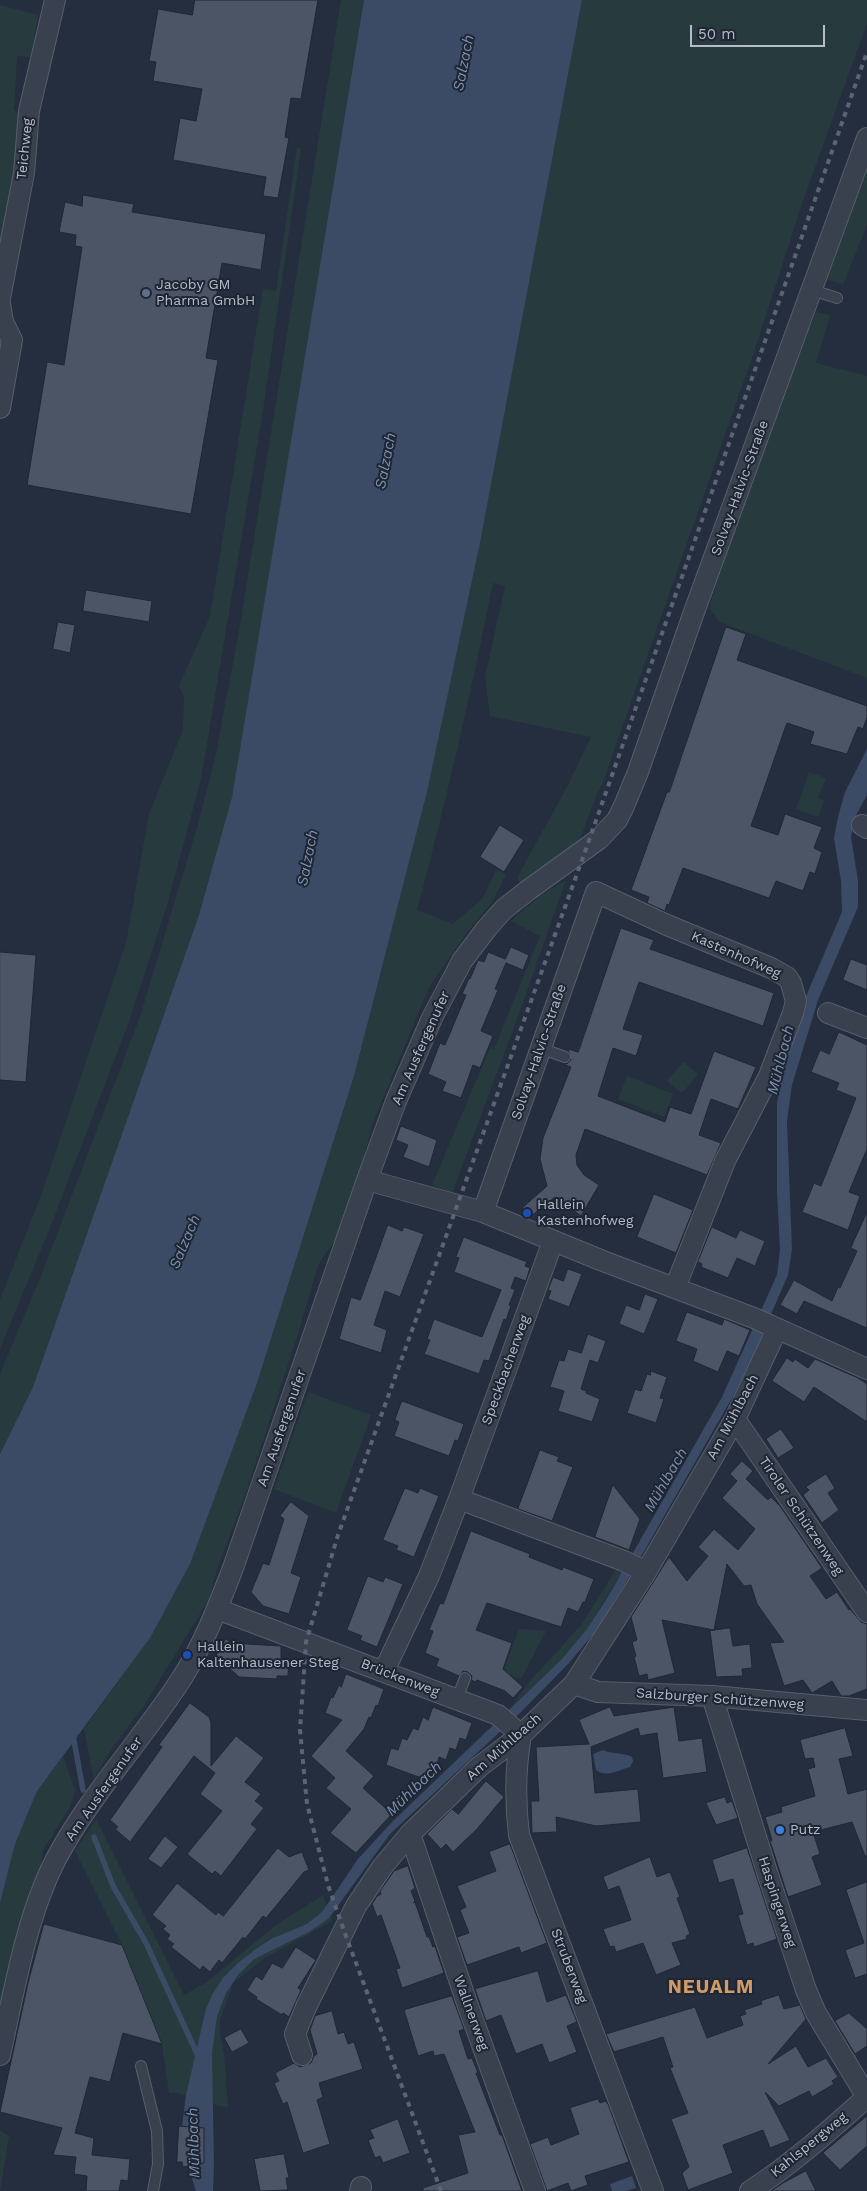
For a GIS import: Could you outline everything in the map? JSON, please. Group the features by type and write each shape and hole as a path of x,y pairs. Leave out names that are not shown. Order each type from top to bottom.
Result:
{"street":[{"name":"Teichweg","path":"0,298 24,173 29,111 55,0"},
{"name":"Solvay-Halvic-Straße","path":"605,834 624,806 638,772 812,290 863,162 867,138"},
{"path":"0,303 3,322 12,340 0,408"},
{"name":"Am Ausfergenufer","path":"0,2055 28,1929 56,1860 77,1823 179,1682 195,1656 217,1609 233,1568 367,1180 396,1101 432,1018 462,961 486,928 504,909 605,834"},
{"name":"Solvay-Halvic-Straße","path":"483,1212 596,892"},
{"name":"Kastenhofweg","path":"596,892 667,925 771,968 787,977 794,989 796,1001 776,1062 724,1161 675,1288"},
{"path":"828,1013 867,1028"},
{"path":"367,1180 483,1212 553,1242 766,1324 867,1369"},
{"name":"Speckbacherweg","path":"384,1671 429,1576 553,1242"},
{"name":"Am Mühlbach","path":"302,2055 295,2034 344,1928 383,1866 410,1834 479,1767 574,1684 636,1567 735,1419 766,1324"},
{"name":"Tiroler Schützenweg","path":"735,1419 867,1612"},
{"path":"459,1499 636,1567"},
{"name":"Brückenweg","path":"217,1609 498,1715 518,1731"},
{"name":"Salzburger Schützenweg","path":"574,1684 598,1692 712,1696 867,1710"},
{"name":"Haspingerweg","path":"712,1696 806,1990 816,2012 867,2097"},
{"name":"Struberweg","path":"518,1731 516,1808 519,1835 653,2191"},
{"name":"Wallnerweg","path":"410,1834 468,2006 535,2191"},
{"name":"Kahlspergweg","path":"750,2191 771,2178 806,2150 867,2097"}],"lane":[{"path":"812,290 837,298"},
{"path":"540,1048 565,1057"},
{"path":"457,1699 465,1678"},
{"path":"141,2066 157,2131 158,2164 153,2191"}],"green space":[{"path":"341,0 364,0 232,797 199,915 33,1387 0,1454 0,1374 43,1271 140,1017 198,824 216,754 239,631"},
{"path":"582,0 867,0 867,23 804,198 751,361 602,785 597,793 578,845 520,883 517,878 568,785 591,737 490,716 485,677 505,586 493,583 458,747 417,910 453,924 483,898 496,870 506,874 493,901 468,931 429,987 373,1123 345,1225 318,1265 298,1334 243,1501 218,1566 209,1599 145,1704 112,1748 94,1779 84,1729 150,1638 190,1564 257,1383 354,1076 427,792 480,543"},
{"path":"0,5 38,15 31,57 17,56 14,110 21,115 20,142 0,254"},
{"path":"297,147 301,149 263,410 201,779 167,905 128,1024 53,1220 0,1349 0,1300 40,1198 126,943 149,814 183,730 184,697 179,686 210,616 263,289 276,291"},
{"path":"867,167 867,225 843,284 827,280"},
{"path":"816,312 830,315 816,363 867,376 867,678 720,622 709,608 742,503"},
{"path":"809,772 826,778 818,798 824,801 818,817 796,809"},
{"path":"566,880 520,1011 452,1193 432,1185 490,1048 494,1049 540,936 511,921 540,896"},
{"path":"683,1062 698,1074 682,1093 667,1081"},
{"path":"627,1076 673,1094 664,1117 618,1099"},
{"path":"308,1392 371,1415 336,1513 274,1489"},
{"path":"619,1565 624,1569 587,1629 561,1660 510,1708 531,1680 581,1625"},
{"path":"519,1629 546,1631 521,1679 503,1672"},
{"path":"63,1756 75,1790 70,1807 43,1850 40,1870 9,1965 0,2007 0,1903 15,1844 37,1791"},
{"path":"96,1819 184,1995 207,1982 276,1925 323,1895 332,1921 263,1959 233,1983 220,2020 228,2108 178,2093 169,2093 162,2044 122,1945 75,1851"},
{"path":"0,2130 9,2136 0,2191"}],"water":[{"name":"Salzach","path":"364,0 582,0 480,543 427,792 354,1076 257,1383 190,1564 150,1638 37,1791 15,1844 0,1903 0,1454 33,1387 199,915 232,797"},
{"path":"867,749 867,795 855,817 851,837 858,881 858,907 818,1000 792,1085 787,1121 792,1249 788,1275 755,1351 736,1391 631,1574 595,1632 569,1663 518,1715 390,1834 329,1918 309,1932 254,1959 238,1975 226,1993 217,2016 212,2053 213,2191 196,2191 188,2166 204,2163 204,2128 182,2126 186,2095 206,2009 223,1978 238,1963 271,1939 307,1924 322,1912 358,1859 392,1822 561,1660 587,1629 606,1600 722,1397 777,1275 780,1250 777,1190 777,1105 780,1076 804,1001 842,912 841,881 834,838 845,792"},
{"path":"603,1750 629,1755 633,1761 630,1767 613,1773 600,1772 596,1770 593,1754"},
{"path":"632,2176 636,2188 626,2191 612,2191 610,2184"}],"building":[{"path":"195,0 318,0 301,99 291,98 285,137 289,138 278,198 263,196 266,177 173,160 180,118 196,121 202,89 153,81 156,62 149,61 158,9 192,15"},
{"path":"83,195 134,204 132,212 266,234 261,270 222,263 206,358 218,360 191,514 27,485 47,362 64,365 82,247 75,246 76,235 59,232 65,202 82,206"},
{"path":"86,590 152,601 149,622 83,611"},
{"path":"58,622 75,625 70,653 53,649"},
{"path":"726,627 746,634 737,660 867,706 867,717 863,729 858,727 847,754 810,744 814,732 787,723 751,826 778,835 785,814 822,827 814,848 822,852 815,874 810,872 803,891 776,881 769,898 683,868 665,911 647,903 649,897 631,890 667,792 669,792"},
{"path":"500,825 524,840 504,872 480,857"},
{"path":"621,928 654,940 650,949 774,993 763,1026 639,982 623,1029 643,1035 636,1056 613,1048 598,1096 665,1122 670,1107 691,1114 714,1051 756,1067 738,1109 711,1099 699,1135 721,1143 707,1175 585,1129 576,1155 577,1165 584,1175 599,1185 581,1216 555,1197 530,1217 522,1208 547,1186 540,1159 543,1138 571,1067 562,1064 567,1064 571,1060 568,1049 578,1052"},
{"path":"511,947 529,955 523,970 506,963 495,989 498,990 481,1031 493,1036 480,1068 473,1065 461,1098 442,1091 446,1082 428,1074 440,1043 445,1045 466,995 462,994 469,978 478,960 484,962 488,952 505,959"},
{"path":"0,952 36,955 26,1082 0,1080"},
{"path":"851,959 867,965 867,990 843,980"},
{"path":"839,1032 867,1045 867,1149 849,1192 860,1196 848,1230 802,1212 814,1183 821,1186 856,1098 836,1090 839,1083 811,1072 820,1050 829,1054"},
{"path":"401,1126 437,1140 429,1167 403,1157 408,1145 396,1140"},
{"path":"654,1194 693,1210 676,1253 637,1237"},
{"path":"867,1212 867,1328 804,1301 797,1314 780,1305 794,1280 832,1301 857,1251 851,1248"},
{"path":"388,1225 402,1231 404,1227 424,1234 400,1297 385,1291 374,1325 387,1330 381,1353 339,1339 351,1297 360,1300"},
{"path":"712,1227 736,1238 740,1230 765,1241 755,1266 737,1258 728,1278 701,1267 702,1264 698,1262"},
{"path":"464,1237 527,1262 525,1266 530,1268 526,1281 515,1277 511,1288 515,1290 506,1320 504,1319 489,1361 484,1360 479,1374 424,1354 430,1340 427,1339 434,1319 482,1337 501,1290 454,1272 459,1258 456,1257"},
{"path":"568,1269 582,1274 569,1307 548,1299 551,1291 548,1290 553,1277 563,1281"},
{"path":"645,1294 658,1299 644,1334 619,1324 626,1305 639,1310"},
{"path":"687,1312 722,1325 724,1319 750,1330 739,1356 727,1351 718,1372 693,1361 697,1349 676,1341"},
{"path":"588,1334 606,1341 598,1363 590,1360 581,1389 600,1399 592,1422 558,1411 564,1391 550,1387 559,1360 564,1361 568,1349 581,1353"},
{"path":"787,1358 793,1362 795,1359 808,1368 815,1359 858,1378 867,1384 867,1422 814,1387 804,1402 772,1381"},
{"path":"651,1371 667,1377 660,1398 664,1399 656,1423 627,1413 635,1389 641,1391 647,1374 650,1375"},
{"path":"402,1401 464,1424 458,1441 455,1440 449,1456 394,1436 399,1422 395,1420"},
{"path":"781,1429 794,1448 778,1458 766,1439"},
{"path":"540,1450 559,1457 557,1461 573,1467 552,1521 518,1509"},
{"path":"742,1461 753,1471 746,1479 768,1500 771,1497 780,1506 822,1568 810,1576 826,1599 837,1592 849,1610 861,1622 867,1624 867,1689 849,1696 841,1696 832,1681 812,1693 803,1680 784,1686 770,1643 784,1642 757,1604 751,1585 744,1586 727,1564 714,1630 662,1620 675,1673 648,1680 647,1674 639,1676 632,1642 637,1640 631,1617 669,1557 687,1581 708,1556 698,1547 714,1529 738,1550 755,1529 722,1498 737,1481 730,1474"},
{"path":"826,1474 835,1488 828,1493 839,1510 822,1523 803,1495 809,1490 806,1487"},
{"path":"613,1485 640,1519 629,1550 595,1537"},
{"path":"405,1488 418,1493 420,1488 439,1496 414,1557 396,1550 398,1546 383,1540"},
{"path":"291,1502 309,1516 291,1573 301,1577 289,1614 263,1606 251,1592 263,1563 269,1565 284,1519 280,1516"},
{"path":"471,1531 530,1554 529,1557 562,1570 563,1567 594,1579 585,1602 583,1602 578,1612 568,1608 561,1627 487,1603 476,1630 512,1643 503,1669 523,1687 513,1698 505,1691 477,1680 476,1682 471,1680 472,1676 468,1672 463,1671 459,1676 436,1666 439,1659 425,1653 433,1631 429,1630 440,1603 443,1604"},
{"path":"368,1576 383,1582 385,1577 403,1584 377,1647 360,1640 362,1636 347,1630"},
{"path":"730,1628 733,1646 750,1644 752,1668 742,1669 743,1676 716,1677 710,1631"},
{"path":"226,1639 231,1643 281,1646 281,1659 289,1660 288,1676 277,1676 277,1679 239,1677 216,1656"},
{"path":"346,1674 384,1689 371,1718 369,1717 364,1729 346,1751 374,1776 363,1788 392,1814 356,1853 330,1833 351,1809 326,1788 335,1778 311,1756 342,1720 325,1713 331,1697 333,1698 339,1685 341,1687"},
{"path":"190,1703 209,1717 211,1723 211,1766 236,1736 264,1758 245,1782 261,1794 255,1801 264,1808 251,1824 257,1829 221,1876 215,1871 212,1874 187,1854 222,1811 200,1794 215,1773 194,1756 130,1842 115,1829 118,1827 110,1820 162,1747 159,1745"},
{"path":"433,1707 472,1723 466,1740 460,1738 456,1750 450,1748 446,1760 439,1757 435,1771 428,1769 424,1779 386,1765 391,1748 398,1750 402,1738 407,1740 413,1728 418,1730 423,1717 428,1720"},
{"path":"610,1707 614,1716 674,1707 679,1741 702,1738 707,1772 663,1778 657,1733 640,1736 638,1728 591,1747 595,1793 638,1789 641,1822 596,1826 556,1817 557,1832 532,1833 531,1801 539,1801 536,1747 589,1744 579,1720"},
{"path":"845,1728 853,1756 839,1759 848,1794 867,1789 867,1856 865,1856 852,1822 813,1832 820,1854 812,1857 822,1885 788,1897 770,1841 772,1840 765,1817 782,1812 781,1807 815,1796 808,1769 815,1767 813,1758 805,1759 800,1740"},
{"path":"486,1781 504,1797 477,1829 453,1852 446,1844 441,1849 427,1834 452,1809 458,1814"},
{"path":"725,1797 727,1803 732,1801 738,1818 716,1825 706,1803"},
{"path":"165,1836 178,1847 161,1868 148,1859"},
{"path":"510,1844 547,1943 521,1953 519,1947 467,1965 457,1937 469,1933 460,1910 466,1907 457,1886 496,1871 489,1852"},
{"path":"278,1848 289,1857 302,1852 309,1870 304,1872 266,1918 263,1916 245,1939 243,1937 222,1963 219,1960 210,1972 203,1966 200,1970 171,1947 174,1944 167,1939 170,1935 163,1929 166,1926 152,1915 177,1883 216,1915 218,1912 223,1916"},
{"path":"747,1848 777,1939 754,1947 753,1943 747,1945 738,1915 743,1914 733,1879 719,1883 712,1860"},
{"path":"650,1857 657,1877 670,1872 680,1897 677,1898 690,1934 686,1936 687,1939 672,1943 681,1965 656,1975 643,1943 616,1952 614,1946 610,1947 603,1929 631,1920 619,1886 608,1890 603,1877"},
{"path":"408,1866 415,1888 411,1891 415,1901 413,1903 415,1902 427,1937 429,1937 433,1947 435,1946 444,1973 402,1988 396,1969 400,1968 381,1915 377,1917 372,1904 377,1896 381,1894 380,1891 394,1871"},
{"path":"867,1882 867,1974 855,1978 845,1950 864,1943 846,1890"},
{"path":"44,1924 122,1945 162,2044 123,2033 110,2082 90,2077 75,2133 94,2138 92,2155 130,2159 128,2181 121,2180 119,2191 86,2191 87,2176 74,2174 76,2157 53,2155 62,2128 0,2112 28,1983"},
{"path":"296,1947 316,1960 298,1988 301,1990 289,2017 283,2013 282,2015 256,1999 257,1997 247,1990 256,1976 262,1980 272,1963 282,1968"},
{"path":"538,1971 547,2002 566,1995 577,2022 567,2026 577,2052 549,2063 542,2044 516,2054 501,2015 486,2021 475,1989"},
{"path":"779,1995 784,2009 800,2005 806,2019 768,2064 796,2046 808,2067 826,2058 838,2077 832,2081 834,2084 812,2097 809,2091 779,2106 765,2092 790,2140 770,2148 763,2130 723,2145 733,2173 688,2190 682,2173 689,2167 671,2119 688,2113 670,2068 673,2067 663,2037 614,2052 606,2034 695,2007 707,2038 743,2025 740,2016 746,2014 744,2010 762,2004 761,2001"},
{"path":"452,1996 464,2029 459,2031 468,2059 472,2058 478,2073 476,2073 500,2135 502,2135 522,2191 423,2191 423,2188 468,2173 458,2135 475,2132 444,2054 434,2056 433,2051 418,2056 404,2010"},
{"path":"332,2011 338,2034 344,2032 348,2044 354,2042 363,2069 319,2083 323,2097 317,2100 330,2144 303,2153 287,2102 283,2104 274,2083 279,2081 275,2073 294,2063 300,2067 311,2063 317,2054 310,2030 315,2016"},
{"path":"849,2013 867,2029 867,2046 855,2054 835,2021"},
{"path":"241,2029 249,2043 232,2052 224,2038"},
{"path":"598,2099 600,2103 605,2101 608,2104 629,2162 585,2176 588,2185 571,2191 568,2183 547,2191 530,2144 548,2137 551,2145 579,2134 570,2108"},
{"path":"867,2116 867,2146 840,2170 823,2153"},
{"path":"398,2119 410,2153 383,2163 380,2156 375,2158 368,2140 374,2138 370,2130"},
{"path":"179,2126 204,2128 204,2163 183,2167 182,2162 177,2162"},
{"path":"284,2154 289,2178 286,2178 288,2190 260,2191 254,2159"},
{"path":"806,2171 816,2191 771,2191 783,2183"}],"waterway":[{"path":"73,1735 83,1790"},
{"path":"94,1837 113,1886 146,1943 199,2058"}],"railway":[{"path":"441,2191 328,1885 307,1804 300,1730 306,1642 338,1535 586,849 867,52"}],"place":[{"name":"Jacoby GM Pharma GmbH","path":"146,293"},
{"name":"Hallein Kastenhofweg","path":"527,1213"},
{"name":"Hallein Kaltenhausener Steg","path":"187,1655"},
{"name":"Putz","path":"780,1830"}],"district":[{"name":"NEUALM","path":"711,1987"}],"water label":[{"name":"Mühlbach","path":"781,1060"},
{"name":"Mühlbach","path":"666,1480"},
{"name":"Mühlbach","path":"414,1789"},
{"name":"Mühlbach","path":"194,2143"}]}
